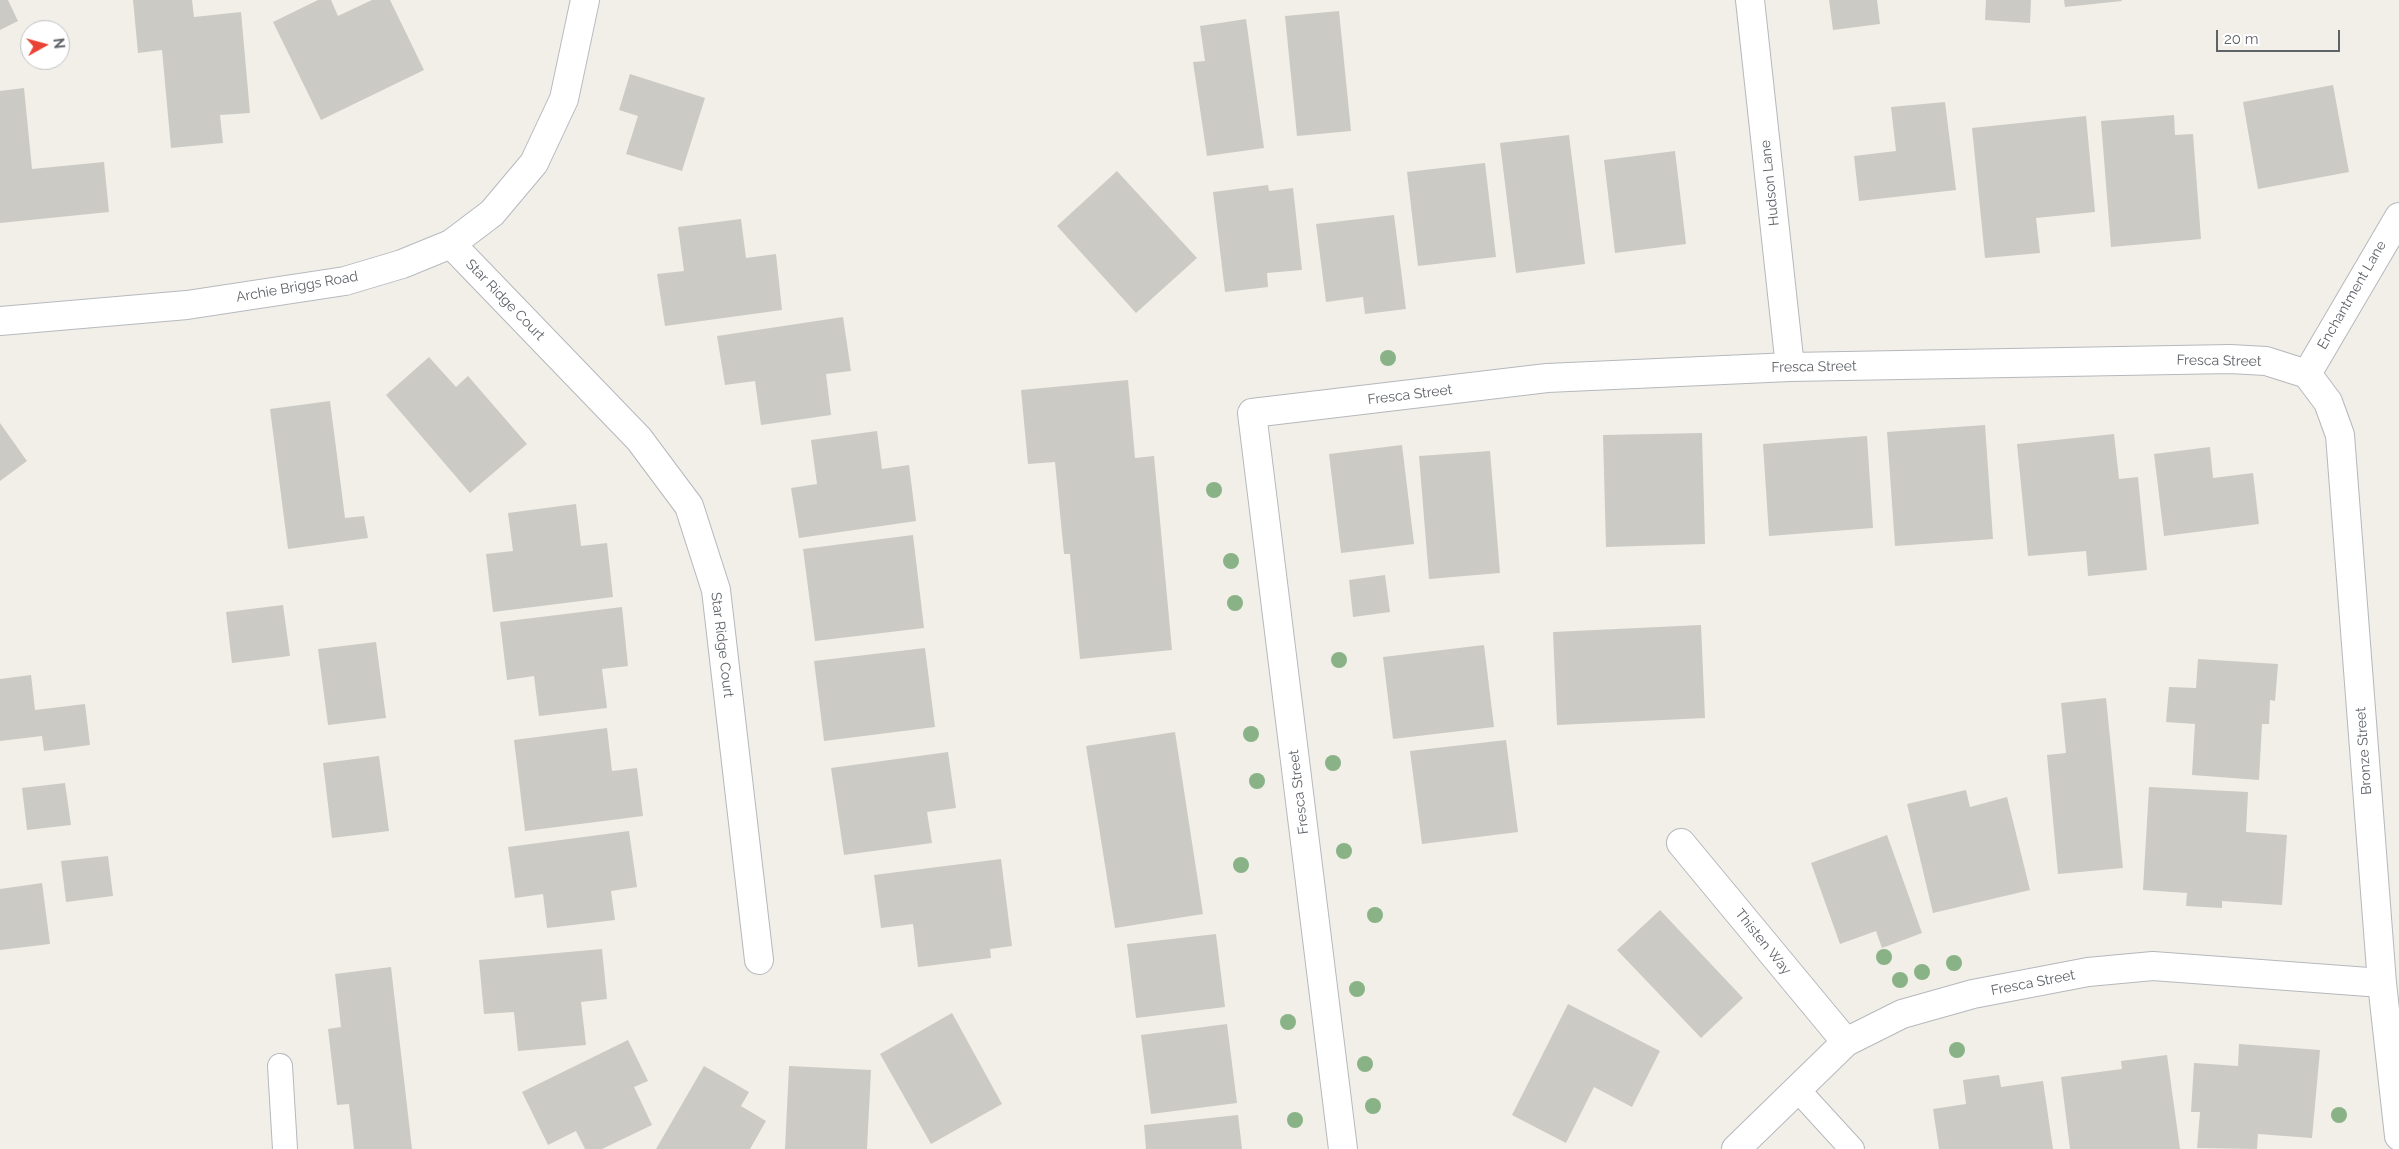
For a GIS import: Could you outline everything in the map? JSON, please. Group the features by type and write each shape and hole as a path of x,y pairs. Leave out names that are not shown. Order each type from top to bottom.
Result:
{"street":[{"name":"Archie Briggs Road","path":"0,321 187,305 345,281 402,264 451,244 492,213 534,163 564,99 585,0"},
{"name":"Hudson Lane","path":"1750,0 1790,367"},
{"name":"Enchantment Lane","path":"2307,374 2399,217"},
{"name":"Star Ridge Court","path":"451,244 639,439 689,506 716,590 759,960"},
{"name":"Fresca Street","path":"1343,1149 1252,413 1547,378 1790,367 2230,359 2266,361 2307,374"},
{"name":"Bronze Street","path":"2307,374 2328,402 2340,435 2382,983 2399,1136"},
{"name":"Thisten Way","path":"1681,842 1846,1042"},
{"name":"Fresca Street","path":"1736,1149 1846,1042 1902,1014 1973,994 2088,972 2154,966 2382,983"}],"lane":[{"path":"280,1066 285,1149"},
{"path":"1797,1089 1852,1149"}],"building":[{"path":"0,0 8,0 18,21 0,30"},
{"path":"133,0 192,0 194,17 241,12 250,113 220,115 223,143 171,148 162,50 138,53"},
{"path":"318,0 331,0 338,16 372,0 390,0 424,70 321,120 273,22"},
{"path":"1829,0 1877,0 1880,24 1833,30"},
{"path":"1986,0 2031,0 2030,23 1985,20"},
{"path":"2064,0 2121,0 2122,1 2065,7"},
{"path":"1339,11 1351,131 1297,136 1285,16"},
{"path":"1246,19 1264,148 1207,156 1193,62 1205,61 1200,26"},
{"path":"630,74 705,98 682,171 626,154 638,116 619,110"},
{"path":"2333,85 2349,172 2258,189 2243,102"},
{"path":"24,88 32,169 104,162 109,212 0,223 0,91"},
{"path":"1945,102 1956,190 1859,201 1854,156 1896,151 1891,107"},
{"path":"2174,115 2175,135 2193,134 2201,239 2111,247 2101,121"},
{"path":"2086,116 2095,212 2036,218 2040,253 1985,258 1972,128"},
{"path":"1569,135 1585,264 1516,273 1500,143"},
{"path":"1675,151 1686,244 1615,253 1604,160"},
{"path":"1485,163 1496,257 1418,266 1407,172"},
{"path":"1117,171 1197,258 1136,313 1057,226"},
{"path":"1268,185 1269,191 1293,188 1302,270 1267,273 1268,287 1225,292 1213,192"},
{"path":"1394,215 1406,309 1365,314 1363,297 1326,302 1316,224"},
{"path":"741,219 746,258 776,254 782,310 665,326 657,274 684,271 678,227"},
{"path":"843,317 851,371 826,374 831,415 761,425 755,381 725,385 717,336"},
{"path":"429,357 456,387 468,376 527,444 470,493 386,395"},
{"path":"1128,380 1135,458 1154,456 1172,650 1080,659 1070,554 1064,554 1055,462 1028,464 1021,390"},
{"path":"330,401 345,518 364,516 368,538 288,549 270,409"},
{"path":"0,423 27,461 0,481"},
{"path":"1985,425 1993,539 1895,546 1887,432"},
{"path":"877,431 882,469 909,465 916,521 799,538 791,488 817,484 811,440"},
{"path":"1702,433 1705,544 1606,547 1603,435"},
{"path":"2114,434 2119,479 2138,477 2147,570 2088,576 2086,551 2028,556 2017,444"},
{"path":"1867,436 1873,528 1769,536 1763,444"},
{"path":"1402,445 1414,544 1341,553 1329,454"},
{"path":"2210,447 2213,478 2253,473 2259,524 2164,536 2154,454"},
{"path":"1490,451 1500,573 1429,579 1419,456"},
{"path":"576,504 581,546 607,543 613,597 493,612 486,554 513,551 508,513"},
{"path":"913,535 924,628 815,641 803,549"},
{"path":"1385,575 1390,612 1353,617 1349,580"},
{"path":"283,605 290,656 232,663 226,612"},
{"path":"622,607 628,666 602,669 607,708 539,716 534,676 507,680 500,622"},
{"path":"1701,625 1705,718 1557,725 1553,632"},
{"path":"376,642 386,718 328,725 318,649"},
{"path":"1484,645 1494,727 1393,739 1383,657"},
{"path":"925,648 935,727 824,741 814,661"},
{"path":"2198,659 2278,664 2275,701 2270,700 2269,724 2262,724 2259,780 2192,775 2195,724 2166,722 2169,687 2196,688"},
{"path":"31,675 35,710 85,704 90,745 44,751 42,736 0,741 0,679"},
{"path":"2106,698 2123,868 2058,874 2047,755 2066,753 2061,703"},
{"path":"607,728 612,771 637,768 643,816 525,831 514,740"},
{"path":"1175,732 1203,914 1115,928 1086,746"},
{"path":"1506,740 1518,832 1422,844 1410,751"},
{"path":"948,752 956,808 927,812 932,843 844,855 831,768"},
{"path":"379,756 389,831 332,838 323,763"},
{"path":"65,783 71,825 27,830 22,788"},
{"path":"2149,787 2248,792 2246,832 2287,835 2282,905 2222,901 2222,908 2186,906 2187,893 2143,890"},
{"path":"1966,790 1970,807 2007,797 2030,890 1933,913 1907,804"},
{"path":"629,831 637,887 611,891 615,920 547,928 543,894 515,898 508,847"},
{"path":"1887,835 1922,933 1882,948 1876,931 1840,944 1811,863"},
{"path":"108,856 113,896 66,902 61,861"},
{"path":"1001,859 1012,946 990,949 991,958 918,967 913,924 881,928 874,875"},
{"path":"42,883 50,944 0,950 0,889"},
{"path":"1660,910 1743,998 1701,1038 1617,950"},
{"path":"1216,934 1225,1007 1136,1018 1127,944"},
{"path":"602,949 607,999 581,1002 586,1045 518,1051 514,1012 484,1014 479,960"},
{"path":"391,967 412,1149 354,1149 349,1104 337,1105 328,1029 341,1027 335,974"},
{"path":"1568,1004 1660,1051 1632,1107 1594,1087 1566,1143 1512,1115"},
{"path":"952,1013 1002,1104 931,1144 880,1054"},
{"path":"1227,1024 1237,1103 1151,1114 1141,1035"},
{"path":"628,1040 648,1081 634,1087 652,1125 602,1149 585,1149 576,1131 548,1145 522,1092"},
{"path":"2239,1044 2320,1050 2312,1138 2258,1134 2257,1149 2197,1148 2200,1112 2191,1112 2194,1063 2238,1066"},
{"path":"2167,1055 2180,1149 2070,1149 2061,1077 2122,1069 2121,1061"},
{"path":"704,1066 749,1092 741,1106 766,1121 750,1149 656,1149"},
{"path":"789,1066 871,1070 867,1149 785,1149"},
{"path":"1999,1075 2001,1087 2043,1081 2053,1149 1939,1149 1933,1109 1966,1104 1963,1080"},
{"path":"1238,1115 1242,1149 1146,1149 1144,1125"}]}
